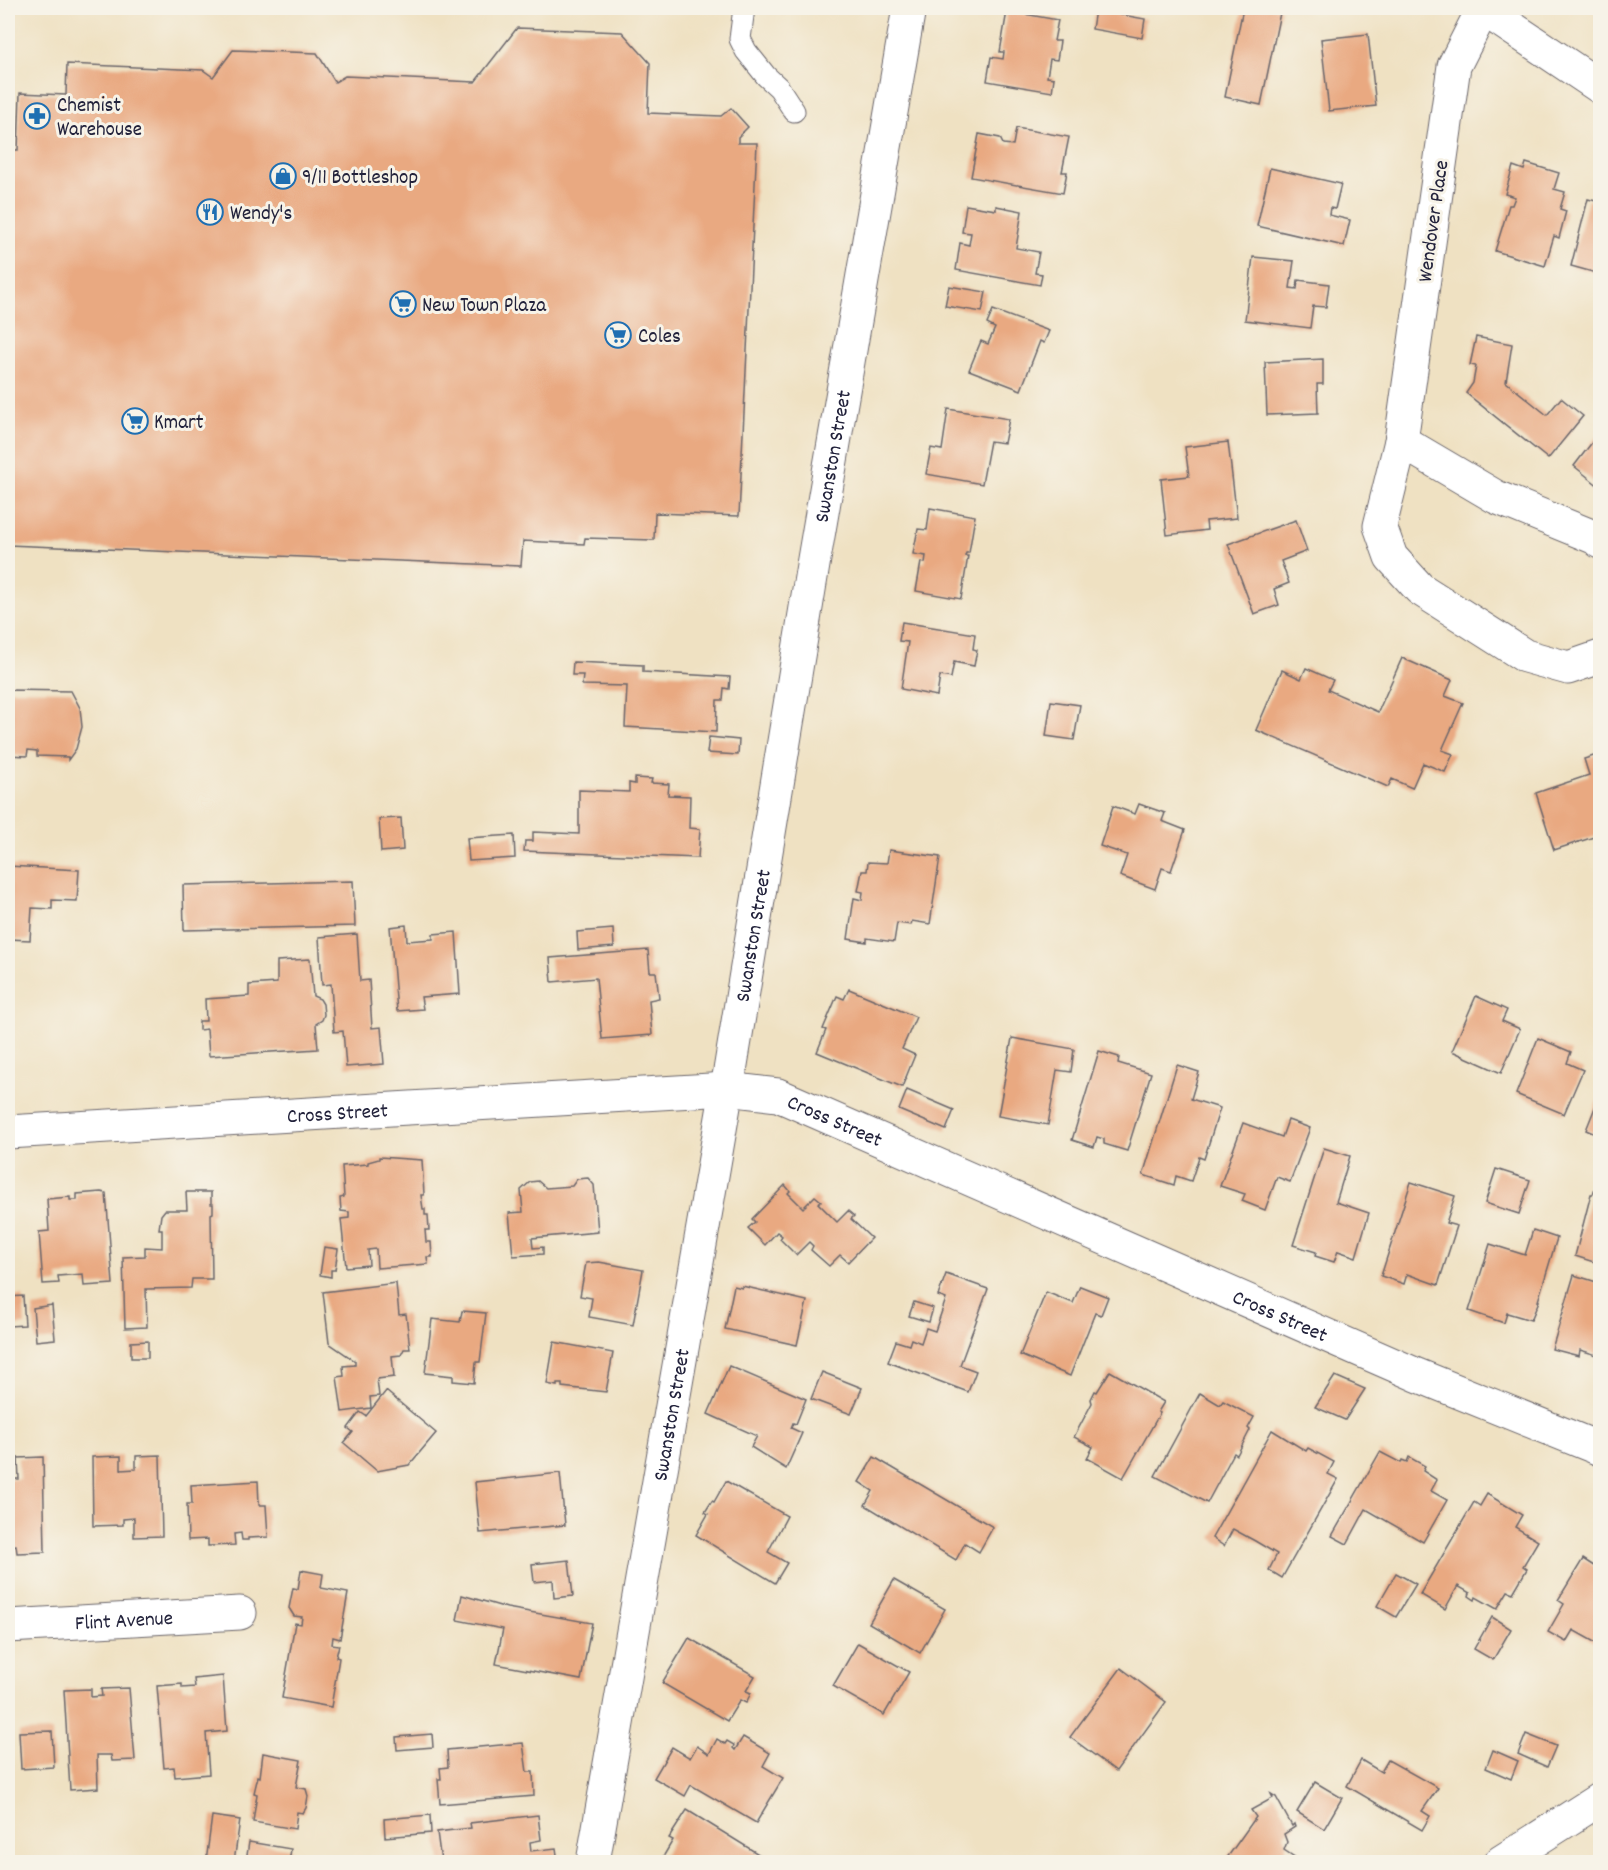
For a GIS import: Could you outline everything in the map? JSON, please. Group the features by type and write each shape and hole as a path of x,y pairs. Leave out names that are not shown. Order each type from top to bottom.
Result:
{"street":[{"name":"Swanston Street","path":"593,1863 727,1089 815,554 909,8"},
{"path":"1482,8 1600,87"},
{"name":"Wendover Place","path":"1482,8 1454,66 1401,441 1380,526 1391,557 1420,590 1525,656 1568,668 1600,657"},
{"path":"1401,441 1496,497 1596,538 1600,542"},
{"name":"Cross Street","path":"8,1132 727,1089 778,1095 1417,1375 1600,1449"},
{"name":"Flint Avenue","path":"8,1626 240,1613"},
{"path":"1502,1863 1600,1799"}],"lane":[{"path":"744,8 740,39 746,51 779,88 794,111"}],"building":[{"path":"1243,8 1281,8 1261,105 1225,97"},
{"path":"1095,10 1145,19 1142,38 1092,29"},
{"path":"1007,11 1058,20 1054,41 1060,41 1057,60 1050,59 1047,77 1054,78 1052,92 987,81 991,57 1003,59 1004,52 1000,52"},
{"name":"New Town Plaza","path":"517,28 622,32 650,63 648,113 721,116 731,108 748,127 738,137 738,143 757,143 739,516 655,513 654,540 585,538 584,544 523,541 521,566 8,545 8,150 18,150 20,93 66,95 67,64 203,70 213,77 233,50 317,53 335,82 345,76 475,82"},
{"path":"1368,34 1376,106 1329,111 1321,39"},
{"path":"1016,128 1069,137 1062,172 1067,172 1063,193 971,177 979,134 1000,138 1003,144 1013,145"},
{"path":"1526,163 1559,173 1554,189 1565,192 1560,209 1566,211 1559,238 1554,236 1545,266 1495,251 1509,205 1512,205 1515,197 1505,194 1513,166 1524,170"},
{"path":"1270,168 1341,184 1335,209 1330,208 1329,215 1350,220 1344,246 1257,226"},
{"path":"1588,199 1600,202 1600,274 1571,266"},
{"path":"966,205 996,210 996,206 1022,211 1016,248 1039,252 1035,273 1042,274 1040,285 956,270 960,243 969,245 971,233 962,232"},
{"path":"1253,257 1294,261 1290,288 1297,289 1298,280 1329,284 1326,307 1313,306 1310,328 1245,320"},
{"path":"949,286 986,292 982,312 945,306"},
{"path":"993,310 1049,331 1044,343 1040,341 1021,390 969,370 981,341 988,344 995,328 987,324"},
{"path":"1476,337 1512,344 1506,382 1547,415 1561,398 1583,416 1548,459 1466,393 1473,383 1476,366 1470,365"},
{"path":"1323,359 1323,384 1317,384 1318,413 1267,415 1265,362"},
{"path":"948,409 1009,419 1004,443 990,441 982,484 926,474 931,448 942,450"},
{"path":"1600,432 1600,487 1574,466"},
{"path":"1228,442 1237,518 1206,521 1207,530 1167,535 1161,479 1189,476 1185,447"},
{"path":"930,508 975,516 969,553 965,556 968,556 961,599 916,591 921,562 925,563 926,556 913,554 918,529 927,530"},
{"path":"1296,520 1307,551 1281,561 1289,583 1274,589 1279,605 1254,614 1228,544"},
{"path":"902,622 975,634 973,649 977,650 974,666 954,662 951,678 940,676 937,696 901,689 908,642 899,641"},
{"path":"1402,658 1452,680 1445,696 1463,703 1442,750 1453,754 1445,772 1423,763 1412,788 1392,779 1388,787 1256,730 1282,670 1301,679 1306,668 1333,680 1328,690 1378,712"},
{"path":"573,662 643,665 643,672 730,677 729,689 724,688 723,700 717,700 716,732 625,727 627,686 582,685 583,675 572,675"},
{"path":"8,690 71,691 80,708 82,727 76,749 68,760 68,757 37,756 37,751 28,750 27,756 8,755"},
{"path":"1051,701 1080,705 1074,740 1046,736"},
{"path":"709,737 739,740 738,755 707,753"},
{"path":"1600,754 1600,835 1554,850 1536,793 1589,775 1584,759"},
{"path":"635,778 652,779 651,783 669,784 668,795 690,796 689,828 700,829 698,858 524,851 525,841 533,841 533,832 579,834 579,790 629,792 629,783 635,784"},
{"path":"1139,804 1165,813 1162,821 1185,830 1171,871 1162,868 1155,889 1120,876 1127,855 1100,846 1113,806 1135,814"},
{"path":"401,818 403,850 381,852 379,819"},
{"path":"514,835 515,858 469,861 467,838"},
{"path":"889,850 940,857 930,924 912,921 911,925 897,923 894,942 867,938 867,942 848,939 854,898 862,900 863,892 858,891 862,871 867,871 868,862 887,863"},
{"path":"8,866 79,870 77,901 52,900 52,909 32,908 30,940 8,939"},
{"path":"353,881 355,926 184,930 183,885"},
{"path":"406,925 407,941 433,939 433,934 456,932 460,994 421,997 423,1009 397,1011 390,927"},
{"path":"613,929 614,947 578,950 577,932"},
{"path":"357,934 360,981 369,980 372,1028 381,1027 384,1064 346,1067 343,1031 334,1032 331,984 322,985 319,937"},
{"path":"648,950 650,972 656,972 659,998 649,1000 652,1035 602,1039 596,978 552,982 550,958"},
{"path":"310,959 313,996 320,999 323,1004 324,1015 322,1020 316,1024 318,1049 209,1056 207,1029 199,1030 199,1021 206,1021 205,999 249,996 249,985 277,983 277,961"},
{"path":"849,989 916,1017 902,1049 915,1055 902,1087 817,1052 826,1030 823,1029 837,996 844,999"},
{"path":"1476,996 1507,1010 1502,1021 1520,1029 1501,1073 1452,1051"},
{"path":"1012,1038 1074,1049 1071,1072 1057,1070 1048,1125 998,1116"},
{"path":"1538,1038 1571,1052 1567,1063 1583,1070 1564,1114 1516,1094"},
{"path":"1099,1051 1119,1057 1118,1063 1151,1073 1127,1151 1104,1144 1104,1139 1097,1137 1094,1147 1072,1140"},
{"path":"1177,1065 1199,1072 1191,1099 1220,1108 1204,1159 1199,1157 1191,1181 1176,1176 1174,1185 1143,1175"},
{"path":"907,1090 954,1110 946,1130 899,1110"},
{"path":"1600,1095 1600,1136 1586,1130"},
{"path":"1288,1120 1310,1128 1290,1182 1277,1177 1265,1210 1242,1201 1245,1194 1220,1186 1243,1123 1282,1137"},
{"path":"1324,1148 1350,1156 1336,1202 1369,1213 1356,1257 1338,1251 1334,1262 1315,1256 1316,1252 1293,1245"},
{"path":"379,1157 422,1160 424,1195 421,1195 425,1215 428,1215 429,1230 425,1230 426,1242 431,1242 432,1257 427,1257 428,1264 377,1268 376,1249 368,1250 369,1265 346,1267 341,1219 349,1218 349,1212 341,1211 340,1198 344,1197 342,1166 368,1164"},
{"path":"1496,1169 1530,1180 1519,1214 1485,1203"},
{"path":"588,1178 594,1185 598,1232 532,1238 533,1248 543,1247 543,1254 513,1256 509,1213 523,1212 521,1190 530,1182 538,1181 546,1188 572,1186 577,1179"},
{"path":"1598,1179 1600,1179 1600,1264 1575,1256 1591,1194 1593,1194"},
{"path":"1411,1182 1455,1196 1446,1223 1457,1226 1438,1285 1407,1274 1404,1284 1381,1276"},
{"path":"785,1185 790,1191 788,1193 803,1208 815,1196 821,1201 818,1203 837,1222 848,1211 854,1216 851,1219 871,1238 848,1262 840,1255 829,1266 811,1250 813,1246 809,1242 796,1255 780,1239 782,1236 777,1232 765,1245 748,1228 755,1222 752,1219"},
{"path":"186,1192 211,1192 211,1204 213,1204 211,1214 212,1279 192,1279 191,1288 146,1289 147,1327 125,1328 123,1257 145,1256 145,1247 162,1248 162,1229 159,1229 161,1215 165,1210 187,1210"},
{"path":"106,1193 113,1284 84,1286 83,1274 58,1276 59,1283 43,1284 39,1232 49,1231 47,1199 70,1197 70,1200 77,1200 77,1194"},
{"path":"1533,1230 1557,1238 1539,1301 1531,1320 1507,1313 1504,1323 1469,1311 1490,1244 1525,1255"},
{"path":"324,1247 338,1249 335,1270 331,1270 331,1277 320,1275"},
{"path":"599,1262 643,1270 633,1325 589,1317 592,1298 580,1296 586,1263"},
{"path":"946,1274 988,1289 960,1365 976,1371 968,1392 888,1362 896,1341 909,1345 911,1339 921,1343 926,1328 935,1331 946,1299 938,1296"},
{"path":"1574,1275 1600,1283 1600,1356 1580,1350 1579,1356 1552,1349"},
{"path":"396,1283 399,1315 406,1314 410,1349 404,1349 401,1355 392,1356 394,1377 377,1379 379,1396 370,1397 371,1408 342,1412 337,1377 344,1376 343,1366 355,1365 355,1361 329,1343 323,1292"},
{"path":"734,1286 807,1301 797,1345 725,1329"},
{"path":"1080,1286 1108,1297 1101,1315 1095,1313 1070,1376 1020,1355 1046,1292 1073,1303"},
{"path":"23,1296 25,1325 8,1326 8,1297"},
{"path":"914,1302 933,1308 929,1322 909,1316"},
{"path":"52,1305 55,1339 36,1341 33,1308"},
{"path":"462,1311 486,1313 480,1362 476,1362 474,1383 453,1381 453,1376 425,1373 432,1319 460,1322"},
{"path":"148,1341 148,1358 131,1358 131,1342"},
{"path":"554,1342 613,1353 606,1392 562,1387 562,1384 557,1384 557,1386 547,1384"},
{"path":"729,1366 806,1399 796,1424 793,1423 791,1428 802,1433 786,1469 751,1447 757,1436 708,1414"},
{"path":"1110,1371 1164,1402 1123,1478 1087,1458 1093,1447 1074,1437 1092,1403 1091,1399 1095,1391 1097,1392"},
{"path":"822,1372 862,1388 851,1414 811,1399"},
{"path":"1335,1376 1365,1389 1345,1420 1315,1407"},
{"path":"386,1391 436,1433 409,1465 377,1471 344,1443 353,1432 348,1428 360,1412 366,1416"},
{"path":"1200,1393 1220,1405 1223,1401 1254,1417 1237,1455 1234,1453 1207,1503 1155,1476"},
{"path":"1272,1430 1306,1451 1308,1448 1334,1462 1328,1474 1338,1479 1282,1578 1269,1570 1277,1554 1255,1541 1233,1529 1224,1546 1212,1538"},
{"path":"1380,1452 1401,1463 1402,1460 1407,1462 1409,1457 1425,1466 1423,1471 1437,1480 1431,1491 1447,1500 1423,1542 1366,1509 1347,1544 1332,1536"},
{"path":"160,1455 162,1536 134,1537 134,1518 123,1519 123,1525 93,1526 92,1457 121,1456 121,1470 136,1469 136,1456"},
{"path":"43,1457 45,1552 17,1553 16,1545 8,1546 8,1479 19,1479 18,1458"},
{"path":"874,1457 993,1527 979,1552 965,1543 956,1560 865,1505 873,1491 859,1482"},
{"path":"560,1473 565,1525 480,1533 475,1482"},
{"path":"258,1481 259,1505 266,1505 268,1537 242,1540 241,1533 234,1534 235,1545 208,1546 208,1539 188,1540 187,1504 192,1504 191,1485"},
{"path":"726,1481 787,1516 768,1552 787,1563 775,1583 696,1535 708,1514 705,1512 712,1501 714,1502"},
{"path":"1487,1494 1522,1515 1515,1527 1538,1541 1523,1566 1527,1569 1513,1593 1508,1591 1497,1609 1476,1597 1475,1600 1469,1596 1470,1593 1458,1586 1445,1609 1420,1594 1474,1502 1480,1506"},
{"path":"1583,1559 1600,1570 1600,1641 1598,1644 1573,1630 1566,1642 1548,1632 1564,1604 1558,1600"},
{"path":"569,1560 573,1596 554,1598 553,1580 534,1582 532,1564"},
{"path":"301,1570 323,1574 321,1588 348,1593 340,1639 333,1637 332,1644 339,1645 336,1657 339,1658 331,1707 282,1698 295,1623 301,1624 302,1617 294,1616 289,1608 293,1588 298,1589"},
{"path":"1396,1573 1416,1584 1396,1617 1377,1606"},
{"path":"894,1580 945,1609 920,1653 869,1623"},
{"path":"462,1595 507,1608 592,1623 581,1680 496,1664 503,1629 457,1620"},
{"path":"1492,1617 1511,1629 1493,1660 1474,1649"},
{"path":"689,1638 755,1676 746,1691 751,1693 746,1703 740,1700 727,1721 662,1683"},
{"path":"858,1643 909,1672 884,1715 833,1686"},
{"path":"1121,1668 1166,1702 1116,1771 1070,1737"},
{"path":"223,1676 227,1731 206,1733 209,1774 175,1777 174,1767 164,1768 157,1686 182,1684 182,1688 195,1687 194,1679"},
{"path":"129,1688 135,1760 112,1761 111,1755 97,1755 98,1788 70,1790 64,1690 91,1689 91,1697 102,1696 101,1689"},
{"path":"52,1731 54,1767 21,1769 19,1732"},
{"path":"432,1734 433,1747 397,1750 396,1737"},
{"path":"1526,1734 1556,1746 1547,1767 1518,1754"},
{"path":"743,1737 770,1753 763,1766 783,1778 756,1823 691,1785 685,1796 654,1778 672,1747 690,1758 697,1746 709,1754 717,1739 725,1744 727,1741 734,1745 735,1750"},
{"path":"523,1743 527,1772 533,1772 534,1796 440,1804 438,1779 441,1779 440,1768 448,1767 447,1750"},
{"path":"1493,1750 1518,1761 1511,1779 1486,1768"},
{"path":"263,1753 301,1760 296,1787 306,1789 308,1796 303,1813 297,1812 295,1829 253,1822 257,1794 254,1793 258,1776 260,1777"},
{"path":"1361,1760 1381,1772 1388,1760 1438,1788 1422,1811 1430,1816 1422,1830 1347,1786"},
{"path":"1315,1782 1342,1798 1324,1829 1297,1812"},
{"path":"1271,1794 1276,1797 1292,1826 1294,1824 1295,1827 1284,1834 1287,1842 1284,1850 1302,1862 1224,1862 1256,1817 1251,1810 1273,1798"},
{"path":"687,1810 760,1855 755,1862 660,1862 673,1840 669,1838"},
{"path":"430,1815 431,1833 385,1837 384,1819"},
{"path":"538,1815 541,1840 530,1842 531,1851 556,1848 558,1862 441,1862 437,1832 471,1828 470,1823"},
{"path":"212,1816 240,1820 234,1862 206,1862"},
{"path":"249,1842 291,1849 289,1862 246,1862"}],"place":[{"name":"Chemist Warehouse","path":"37,116"},
{"name":"9/11 Bottleshop","path":"283,176"},
{"name":"Wendy's","path":"210,212"},
{"name":"New Town Plaza","path":"403,304"},
{"name":"Coles","path":"618,335"},
{"name":"Kmart","path":"135,421"}]}
